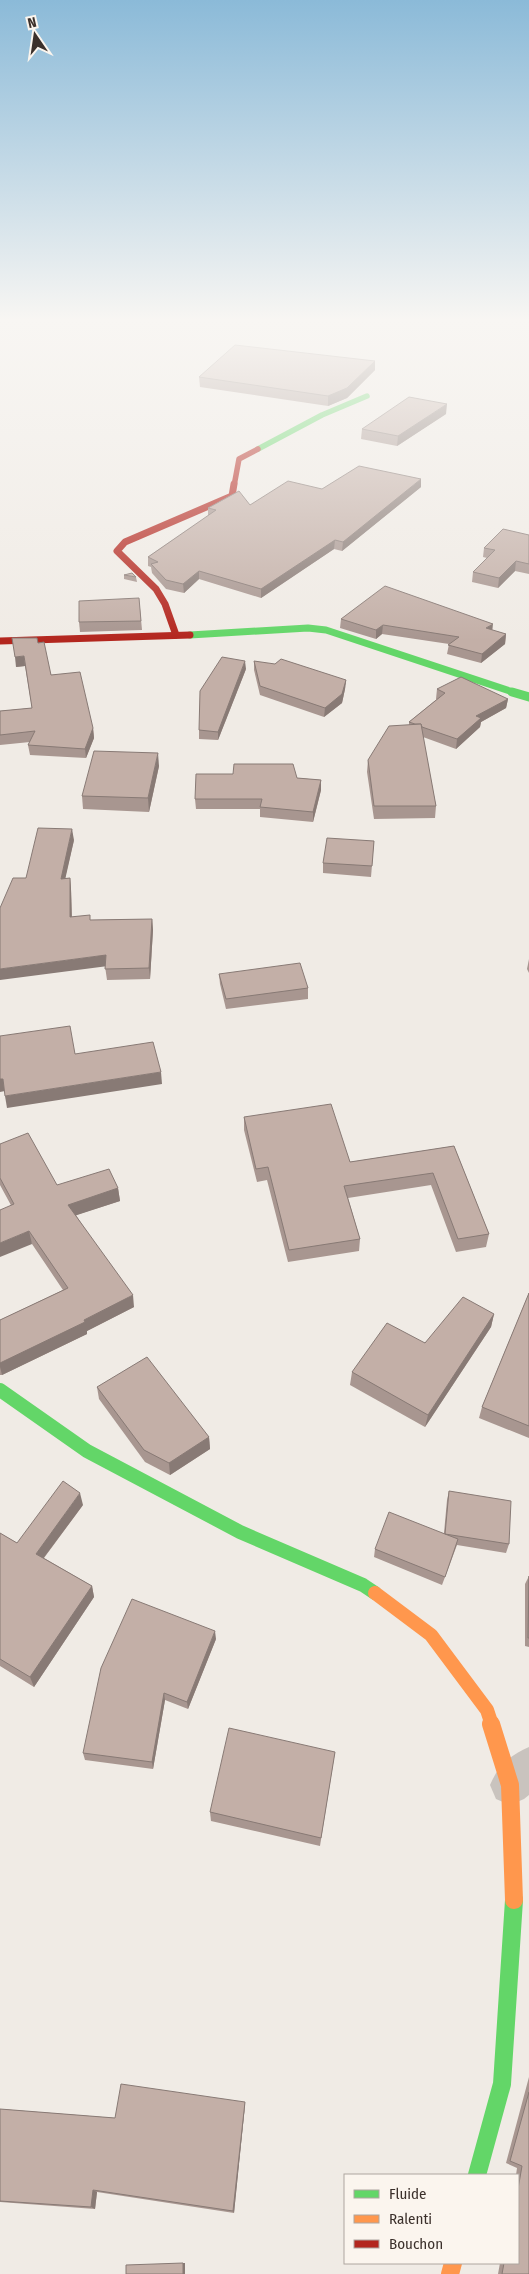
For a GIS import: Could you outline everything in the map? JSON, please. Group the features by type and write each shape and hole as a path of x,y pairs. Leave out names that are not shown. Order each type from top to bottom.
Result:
{"street":[{"path":"176,635 160,594 124,561 116,551 125,542 232,496 236,487 235,475 239,459 295,429"},
{"path":"0,641 176,635 278,628 326,630 529,697"},
{"path":"0,1390 87,1451 240,1532 363,1586 431,1635 486,1710 519,1776 515,1886 502,2084 477,2174"}],"building":[{"path":"363,429 409,429 398,436"},
{"path":"359,466 421,479 343,542 335,540 261,589 199,571 183,584 166,580 151,564 158,562 148,557 216,510 208,508 239,491 250,505 288,481 322,489"},
{"path":"503,529 529,535 529,564 516,561 499,578 473,572 495,550 484,548"},
{"path":"132,573 136,577 124,575"},
{"path":"385,586 493,624 486,628 506,634 482,654 448,645 459,637 383,625 376,630 341,619"},
{"path":"139,598 141,621 79,622 79,601"},
{"path":"12,638 37,638 38,643 44,642 51,675 80,672 93,728 85,749 28,745 35,731 0,735 0,711 32,708 24,656 15,657"},
{"path":"222,657 245,661 218,732 199,730 200,691"},
{"path":"281,659 346,680 342,694 325,708 260,686 254,661 275,664"},
{"path":"461,677 508,699 476,716 481,718 457,739 422,727 421,724 409,722 445,693 437,689"},
{"path":"421,724 436,806 374,806 368,760 389,726"},
{"path":"94,751 158,753 148,798 82,796"},
{"path":"234,764 293,764 297,778 321,780 313,812 260,807 262,799 195,799 196,774 233,774"},
{"path":"38,828 72,829 61,879 70,878 70,917 90,915 90,920 152,919 149,968 105,969 106,955 0,969 0,908 13,878 26,878"},
{"path":"327,838 374,841 372,866 323,863"},
{"path":"300,963 308,988 226,999 219,974"},
{"path":"70,1026 75,1054 153,1042 161,1072 5,1096 3,1079 0,1079 0,1036"},
{"path":"331,1104 350,1162 454,1146 489,1234 458,1239 433,1173 344,1186 360,1239 289,1250 268,1167 256,1169 244,1117"},
{"path":"28,1133 57,1185 109,1169 118,1188 68,1205 133,1295 84,1320 85,1322 0,1363 0,1320 68,1288 29,1231 0,1243 0,1210 14,1204 0,1178 0,1144"},
{"path":"529,1293 529,1426 482,1407"},
{"path":"463,1297 494,1314 428,1415 352,1372 387,1323 425,1343"},
{"path":"147,1357 209,1437 169,1463 144,1450 97,1387"},
{"path":"63,1481 80,1493 36,1554 92,1586 30,1677 0,1659 0,1533 17,1543"},
{"path":"449,1491 511,1501 509,1544 445,1534"},
{"path":"389,1512 458,1539 445,1577 375,1549"},
{"path":"529,1576 529,1638 528,1638"},
{"path":"132,1599 215,1631 187,1702 164,1693 152,1762 83,1753 101,1668"},
{"path":"229,1728 335,1752 321,1838 210,1812"},
{"path":"121,2084 245,2102 233,2211 93,2190 91,2207 0,2201 0,2109 115,2118"},
{"path":"529,2092 529,2274 502,2274 504,2264 519,2264 519,2183 522,2166 510,2161"},
{"path":"183,2263 183,2274 126,2274 126,2265"}],"traffic: fast":[{"path":"258,449 295,429"},
{"path":"190,635 308,628 326,630 529,697"},
{"path":"0,1390 87,1451 240,1532 363,1585 375,1593"},
{"path":"477,2174 502,2084 514,1900"}],"traffic: slow":[{"path":"375,1593 431,1635 487,1710 510,1785 514,1900"},
{"path":"450,2274 453,2264"}],"traffic: jam":[{"path":"176,635 165,604 156,589 117,551 125,542 232,496 239,459 258,449"},
{"path":"0,641 190,635"}]}
